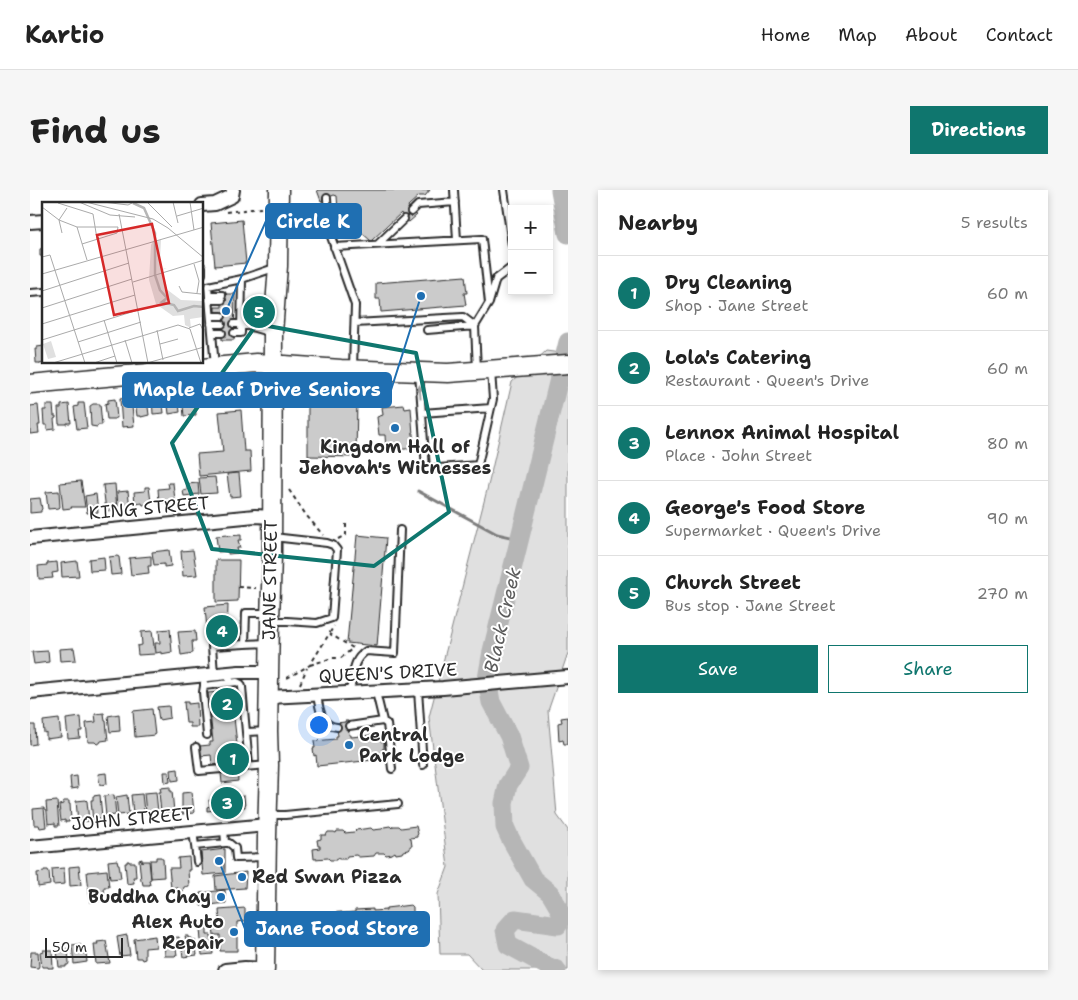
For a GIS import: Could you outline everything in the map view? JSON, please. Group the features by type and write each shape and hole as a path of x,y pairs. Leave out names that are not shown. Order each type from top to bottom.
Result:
{"main road":[{"name":"JANE STREET","path":"265,969 266,857 270,765 268,731 272,537 273,333 278,266 280,190"},
{"path":"30,384 256,363 448,373 568,364"}],"street":[{"path":"209,205 232,196 233,190"},
{"name":"KING STREET","path":"30,538 246,517 272,517"},
{"path":"30,692 207,678 230,678 269,672"},
{"name":"QUEEN'S DRIVE","path":"269,697 418,690 568,677"},
{"name":"JOHN STREET","path":"30,846 224,828 267,820"},
{"path":"225,970 265,969"}],"lane":[{"path":"454,190 457,240"},
{"path":"504,190 508,218"},
{"path":"327,201 329,231 355,305 353,369"},
{"path":"411,212 418,205 455,202"},
{"path":"378,244 404,219"},
{"path":"334,247 482,239 489,303"},
{"path":"214,367 208,286 242,279 278,266"},
{"path":"475,326 489,303 496,279 508,270"},
{"path":"234,333 241,333 238,324 238,298 242,279"},
{"path":"209,298 222,298"},
{"path":"211,316 222,316"},
{"path":"354,323 463,317 475,326 484,370 493,399 478,465 426,469 419,372"},
{"path":"211,324 222,324"},
{"path":"238,324 273,333"},
{"path":"427,330 475,326"},
{"path":"212,333 222,333"},
{"path":"422,413 491,408"},
{"path":"348,693 351,687 353,671 360,656 366,651 395,653 400,530"},
{"path":"245,644 246,613 287,621 317,623 332,618 337,550 328,543 272,537"},
{"path":"207,735 203,692 212,646 269,643"},
{"path":"230,678 241,684 242,687 249,766"},
{"path":"418,690 423,765"},
{"path":"376,692 383,721 387,724 392,769"},
{"path":"317,695 324,719 332,726 337,726"},
{"path":"348,726 383,721"},
{"path":"247,732 268,731"},
{"path":"196,747 199,771 270,765"},
{"path":"267,820 285,815 398,804"},
{"path":"224,828 225,843"},
{"path":"193,831 197,862"},
{"path":"194,846 230,843 235,848 236,858 266,857"}],"path":[{"path":"295,206 327,201"},
{"path":"209,205 223,212 261,208"},
{"path":"289,490 306,515 325,537"},
{"path":"336,540 346,535 346,521"},
{"path":"238,587 256,588"},
{"path":"298,689 309,666 332,658 341,658 354,648 330,634"}],"highlighted area":[{"path":"257,324 416,353 449,512 374,566 212,549 172,443"}],"shaded area":[{"path":"546,351 568,354 568,653 548,711 557,815 568,830 568,970 482,970 467,954 440,954 438,894 448,867 429,717 489,482 512,382"}],"building":[{"path":"317,190 430,190 425,196 419,196 408,206 411,212 417,215 409,222 404,219 401,213 371,241 362,233 347,207 338,211 337,196 334,195 327,198 324,195 321,201"},
{"path":"242,220 246,263 215,266 211,223"},
{"path":"465,276 467,293 464,293 466,305 381,312 380,299 376,299 376,283"},
{"path":"222,294 235,294 234,340 222,340 222,315 215,315 215,307 222,307"},
{"path":"42,346 42,364 36,363 35,349"},
{"path":"194,394 196,415 184,416 182,395"},
{"path":"178,395 180,412 169,414 167,397"},
{"path":"131,397 134,426 122,427 120,399"},
{"path":"143,397 143,399 147,399 149,415 141,417 137,416 135,400"},
{"path":"152,397 162,397 164,413 153,414"},
{"path":"115,399 117,418 107,419 105,404 108,403 108,400"},
{"path":"308,399 357,399 356,457 308,456"},
{"path":"78,403 84,403 87,428 77,429 74,407 78,406"},
{"path":"69,404 71,423 59,424 58,408 61,408 61,405"},
{"path":"100,404 102,425 97,427 91,426 90,406"},
{"path":"38,405 39,433 30,434 30,406"},
{"path":"46,405 53,405 54,416 56,416 54,419 55,429 47,430 47,425 44,425 43,410 46,410"},
{"name":"Kingdom Hall of Jehovah's Witnesses","path":"404,405 405,409 411,408 414,448 386,451 385,435 379,435 377,417 383,415 382,407"},
{"path":"241,410 244,451 250,451 251,471 199,476 197,454 223,452 219,412"},
{"path":"239,473 241,496 230,497 227,474"},
{"path":"215,477 217,493 201,494 199,478"},
{"path":"81,481 85,507 63,509 60,483"},
{"path":"168,483 173,483 175,500 173,502 159,502 158,489 169,488"},
{"path":"198,483 199,494 184,496 183,491 187,490 187,484"},
{"path":"115,484 117,510 106,511 103,485"},
{"path":"145,487 149,487 151,502 143,505 142,503 135,504 134,492 145,491"},
{"path":"59,491 60,507 48,509 46,492"},
{"path":"128,491 130,508 118,510 117,492"},
{"path":"96,494 98,512 87,513 85,496"},
{"path":"40,498 41,512 30,513 30,499"},
{"path":"241,535 241,540 238,540 240,548 237,548 238,553 218,552 216,536"},
{"path":"357,535 386,538 377,646 347,643"},
{"path":"169,550 171,566 164,567 164,564 154,565 152,552"},
{"path":"193,550 197,575 183,576 181,551"},
{"path":"151,556 151,566 148,566 149,573 131,575 129,558"},
{"path":"104,557 105,570 90,571 89,559"},
{"path":"109,557 119,557 121,574 111,575"},
{"path":"216,560 239,560 238,601 216,602"},
{"path":"77,561 79,576 62,577 61,563"},
{"path":"57,562 58,572 52,573 53,578 39,579 38,566"},
{"path":"228,605 227,640 208,641 205,607"},
{"path":"170,629 172,652 156,653 155,643 160,643 159,630"},
{"path":"152,631 155,654 138,655 137,646 142,645 141,632"},
{"path":"195,631 196,641 192,641 193,653 181,655 178,632"},
{"path":"74,648 76,660 60,661 59,649"},
{"path":"48,651 49,662 34,664 32,652"},
{"path":"231,691 239,762 212,765 211,755 201,756 200,746 210,745 210,742 213,742 208,693"},
{"path":"184,702 188,702 188,704 197,703 198,727 190,727 190,723 186,723"},
{"path":"169,706 170,718 159,720 157,707"},
{"path":"152,709 155,735 135,737 133,711"},
{"path":"104,713 108,740 97,744 95,742 88,742 86,723 96,722 95,714"},
{"path":"119,714 120,731 110,732 108,716"},
{"path":"81,717 82,731 79,731 80,738 68,739 66,719"},
{"path":"568,717 568,744 564,744 563,740 559,741 558,723 562,722 561,718"},
{"path":"59,719 61,737 46,739 43,721"},
{"name":"Central Park Lodge","path":"348,721 349,735 351,737 381,734 381,742 384,741 384,749 382,749 383,759 317,766 313,748 315,748 314,741 336,739 336,736 338,736 336,723"},
{"path":"30,725 35,725 36,744 30,745"},
{"path":"178,769 179,780 172,781 171,770"},
{"path":"237,771 238,781 222,783 221,773"},
{"path":"164,772 169,772 170,782 165,783"},
{"path":"106,773 107,784 100,785 98,774"},
{"path":"77,776 78,788 71,789 70,777"},
{"path":"170,787 174,812 161,813 160,788"},
{"path":"156,792 158,812 146,813 144,793"},
{"path":"192,792 194,813 182,814 182,793"},
{"path":"142,794 144,812 133,813 131,795"},
{"path":"100,795 102,817 99,818 100,822 93,823 91,800 93,800 93,796"},
{"path":"114,795 116,815 106,816 104,796"},
{"path":"127,795 129,814 118,815 116,797"},
{"path":"244,796 245,807 207,811 207,807 210,806 209,800"},
{"path":"86,800 89,821 78,822 76,801"},
{"path":"57,801 59,826 55,826 55,823 48,824 46,802"},
{"path":"63,801 69,801 70,804 71,820 69,822 61,821 59,805 63,804"},
{"path":"44,808 46,827 40,828 39,825 34,825 33,809"},
{"path":"390,826 392,828 393,826 399,826 401,828 416,826 418,834 417,837 410,838 412,846 410,846 409,850 386,855 384,853 376,853 374,856 347,856 346,859 337,858 336,860 328,858 314,859 313,849 320,848 317,840 321,839 321,835 326,835 328,832 336,833 337,831 343,831 345,833 371,828 373,830 382,829"},
{"path":"225,849 225,873 203,875 201,852"},
{"path":"156,857 163,859 164,877 151,878 150,860 156,860"},
{"path":"189,857 189,886 184,887 183,891 177,890 177,887 171,888 169,868 179,868 178,858"},
{"path":"142,859 142,861 149,861 150,885 143,885 141,881 139,860"},
{"path":"117,860 121,878 110,879 108,861"},
{"path":"127,861 135,862 136,877 133,877 134,883 127,884 125,863"},
{"path":"79,866 81,885 70,886 69,867"},
{"path":"64,868 65,884 53,885 52,869"},
{"path":"44,870 49,872 50,885 38,887 37,873 44,872"},
{"path":"107,870 109,887 104,887 105,900 90,902 87,872"},
{"path":"246,872 245,888 216,890 215,876"},
{"path":"225,890 226,903 201,906 200,893"},
{"path":"411,905 416,919 414,937 376,938 376,940 344,941 345,943 327,944 322,943 320,936 317,936 316,923 318,923 318,917 324,915 324,913 355,912 355,910 373,909 373,911 386,910 386,908"},
{"path":"245,908 245,921 237,922 237,951 220,951 220,935 214,935 213,925 220,924 219,910"},
{"path":"200,928 207,928 207,935 211,935 213,954 202,955"},
{"path":"127,935 130,955 120,956 117,937"},
{"path":"155,936 156,947 145,948 145,959 136,958 134,939"},
{"path":"185,936 195,940 197,955 183,957 181,941 186,940"},
{"path":"179,937 180,948 176,948 176,956 165,956 164,939"},
{"path":"106,941 110,963 96,964 94,944"},
{"path":"80,944 81,947 84,947 87,962 74,964 72,945"},
{"path":"62,948 68,949 69,963 66,967 59,967 57,950"},
{"path":"52,950 53,968 42,967 40,952"},
{"path":"31,952 38,952 38,968 30,967"}],"waterway":[{"name":"Black Creek","path":"560,190 568,234"},
{"name":"Black Creek","path":"557,970 508,945 505,930 515,919 558,925 563,915 550,893 533,879 505,827 504,803 508,785 519,768 509,736 491,702 487,679 492,651 568,342"},
{"path":"418,491 497,534 519,539"}],"place":[{"name":"Maple Leaf Drive Seniors","path":"421,296"},
{"name":"Circle K","path":"226,311"},
{"name":"Church Street","path":"259,312"},
{"name":"Kingdom Hall of Jehovah's Witnesses","path":"395,428"},
{"name":"George's Food Store","path":"222,631"},
{"name":"Lola's Catering","path":"227,704"},
{"name":"Central Park Lodge","path":"349,745"},
{"name":"Dry Cleaning","path":"233,759"},
{"name":"Lennox Animal Hospital","path":"227,803"},
{"name":"Jane Food Store","path":"219,861"},
{"name":"Red Swan Pizza","path":"242,877"},
{"name":"Buddha Chay","path":"221,897"},
{"name":"Alex Auto Repair","path":"234,932"}]}
